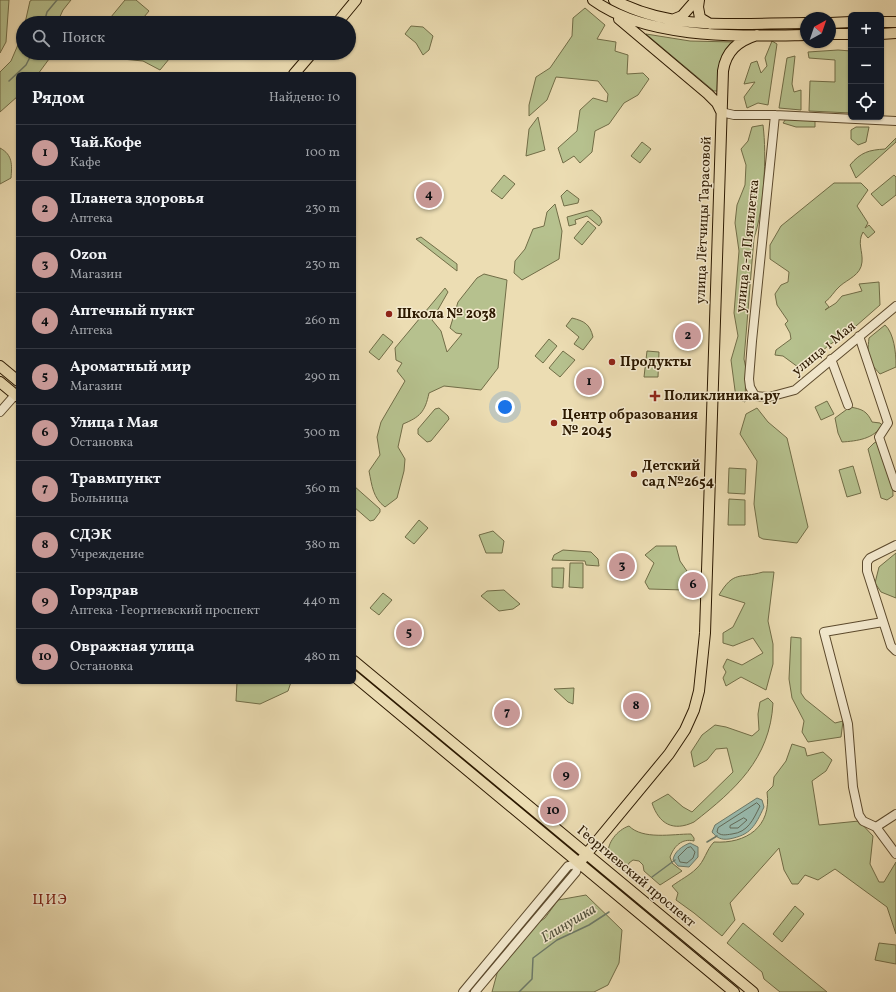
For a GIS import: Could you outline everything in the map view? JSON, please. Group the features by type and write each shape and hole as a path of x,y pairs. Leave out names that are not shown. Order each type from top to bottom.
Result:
{"main road":[{"path":"343,16 356,0"},
{"path":"593,0 630,27 708,94 717,103 721,112"},
{"path":"614,0 643,14 670,20 710,24 800,23"},
{"path":"670,20 682,16 697,0"},
{"path":"697,0 700,18 710,24"},
{"path":"603,7 626,18 656,27 693,32 757,35 800,35"},
{"path":"836,23 848,22"},
{"path":"884,22 896,22"},
{"path":"836,34 848,34"},
{"path":"884,34 896,34"},
{"name":"улица Лётчицы Тарасовой","path":"579,863 678,742 694,710 701,680 705,625 723,71 727,57 740,42 757,35"},
{"path":"296,72 306,60"},
{"path":"0,366 16,379"},
{"path":"0,382 16,395"},
{"name":"Георгиевский проспект","path":"356,663 753,992"},
{"name":"Георгиевский проспект","path":"356,678 734,992"}],"street":[{"path":"721,112 734,115 775,115 896,121"},
{"name":"улица 2-я Пятилетка","path":"749,379 755,293 775,115"},
{"name":"улица 1 Мая","path":"749,379 750,387 755,396 769,397 795,390 896,306"},
{"path":"860,336 888,423 879,437 896,487"},
{"path":"831,360 848,405"},
{"path":"0,412 16,397"},
{"path":"896,545 870,558 867,562 867,571 891,646 896,651"},
{"path":"884,622 824,632 849,728 858,815 863,821 876,827 896,854"},
{"path":"876,827 896,814"},
{"path":"464,992 568,866 579,863"},
{"path":"475,992 576,872 579,863"}],"green space":[{"path":"0,0 9,0 6,42 0,53"},
{"path":"71,0 60,16 27,16 30,1"},
{"path":"125,0 136,0 149,11 145,16 112,16"},
{"path":"585,8 605,25 597,39 616,42 615,51 628,55 627,74 643,73 649,79 638,95 624,103 609,124 595,131 592,152 580,163 574,156 563,163 558,148 577,131 580,110 593,98 607,102 608,94 598,81 556,77 547,100 529,116 529,105 536,77 550,68 572,36 573,18"},
{"path":"411,26 423,27 433,36 429,50 423,55 416,43 405,34"},
{"path":"646,34 690,41 733,42 724,53 720,65 718,91 714,91"},
{"path":"772,41 777,44 768,105 758,103 747,108 744,97 755,82 744,84 751,63 757,61 761,73 767,66 765,58"},
{"path":"16,49 16,60 48,60 39,72 16,72 16,98 0,112 0,72 11,61"},
{"path":"848,51 848,113 809,111 810,81 835,82 835,60 809,58 808,52"},
{"path":"795,56 792,84 794,92 801,90 801,110 779,108 787,58"},
{"path":"132,60 168,60 160,70 143,61"},
{"path":"538,117 545,150 526,156 529,129"},
{"path":"786,119 815,121 815,127 796,127 783,123"},
{"path":"763,125 765,167 760,212 754,238 744,359 746,369 745,402 736,398 731,360 738,336 734,313 739,251 735,223 737,205 745,185 746,165 741,149 748,141 752,127"},
{"path":"856,127 869,127 866,142 858,145 851,139 851,130"},
{"path":"896,138 896,142 856,178 850,165 858,157 866,152 885,149"},
{"path":"642,142 651,149 640,163 631,156"},
{"path":"0,148 9,157 12,169 11,178 0,184"},
{"path":"504,175 515,184 502,199 491,191"},
{"path":"894,175 896,177 896,195 882,206 871,194"},
{"path":"834,183 861,183 868,190 857,206 868,223 865,228 869,225 875,232 868,238 863,232 860,240 862,258 861,266 854,276 843,283 825,302 829,307 825,310 836,303 842,296 862,291 859,284 879,282 880,305 848,333 829,345 812,360 798,367 783,356 775,355 776,350 791,339 790,333 785,324 788,321 777,305 775,294 781,285 788,282 789,272 770,259 770,245 781,226"},
{"path":"567,190 579,199 578,203 564,206 561,196"},
{"path":"555,204 562,231 559,259 522,280 514,273 515,261 525,249 533,229 544,226 547,212"},
{"path":"592,210 600,217 602,222 599,226 587,216 575,220 576,224 569,226 567,217"},
{"path":"588,221 596,228 582,245 574,238"},
{"path":"421,237 457,264 457,271 416,239"},
{"path":"484,274 507,280 498,368 481,390 444,386 429,393 426,405 421,413 414,419 403,424 398,447 405,459 404,471 397,498 385,507 375,496 369,471 380,455 377,437 381,422 405,381 397,371 402,363 396,360 395,348 445,288 448,292 432,320 441,331 447,352 462,334 456,333 450,328 458,302 477,278"},
{"path":"572,318 580,320 586,324 592,333 593,337 583,350 574,344 579,337 566,326"},
{"path":"885,325 891,333 894,344 896,367 880,374 869,358 869,338"},
{"path":"383,334 393,342 379,360 369,352"},
{"path":"549,339 557,346 543,363 535,356"},
{"path":"563,351 575,360 560,377 549,368"},
{"path":"647,351 659,352 658,377 644,377"},
{"path":"827,401 834,414 821,420 815,407"},
{"path":"850,407 864,411 872,422 880,423 882,425 879,430 870,436 859,440 842,442 838,433 835,418"},
{"path":"439,408 448,416 449,419 431,441 427,442 418,434 418,429 435,409"},
{"path":"757,408 768,422 787,438 808,527 797,543 763,539 759,537 754,504 757,461 740,434 746,414"},
{"path":"879,441 891,459 893,473 893,496 887,500 881,498 868,449 874,443"},
{"path":"853,466 861,493 847,497 839,470"},
{"path":"729,468 746,469 745,494 728,493"},
{"path":"356,488 380,509 380,512 374,520 370,521 356,509"},
{"path":"729,499 745,500 745,525 728,525"},
{"path":"419,520 428,528 414,544 405,537"},
{"path":"493,531 504,541 502,553 486,553 479,535"},
{"path":"656,546 676,546 680,561 689,574 684,590 649,589 645,582 654,563 645,555"},
{"path":"563,550 591,552 598,559 599,566 586,565 585,561 552,560 554,555"},
{"path":"896,553 896,598 881,592 875,583 879,567"},
{"path":"570,563 583,563 583,588 569,587"},
{"path":"552,568 564,568 563,588 552,587"},
{"path":"763,572 774,572 768,621 773,644 773,664 766,690 741,677 726,686 723,678 726,672 723,667 727,659 742,665 763,653 753,638 733,646 723,643 723,633 733,627 745,603 719,595 724,587 733,579"},
{"path":"504,590 520,604 513,609 499,611 481,596 487,591"},
{"path":"383,593 392,600 379,615 370,608"},
{"path":"791,637 801,638 801,693 805,699 835,723 843,721 841,737 808,742 802,732 804,721 792,698 789,679"},
{"path":"237,684 290,684 288,691 260,704 236,701"},
{"path":"574,688 573,704 568,702 554,689"},
{"path":"768,698 773,703 770,723 765,741 748,772 723,798 694,822 686,825 673,826 663,821 652,803 668,794 683,807 692,812 733,772 727,748 716,749 707,760 694,767 691,752 702,735 715,725 726,727 752,736 759,730 758,714 760,702"},
{"path":"792,744 805,748 807,756 823,752 832,760 826,771 812,781 819,825 859,821 873,836 870,864 879,882 884,882 896,862 896,934 887,907 835,869 818,880 805,875 798,884 792,884 784,870 779,848 730,903 735,920 722,936 676,900 678,893 672,886 699,866 714,842 736,840 754,831 761,824 765,815 767,792 773,786 774,777 786,761"},
{"path":"629,826 642,833 650,835 691,834 694,841 690,840 682,842 676,846 670,857 672,863 682,871 660,885 644,871 643,865 639,861 633,860 629,863 626,871 608,855 608,850 611,842 617,834"},
{"path":"586,895 622,930 619,963 608,985 594,992 492,992 499,966 532,927 545,918 558,900"},
{"path":"795,906 804,914 782,942 773,934"},
{"path":"743,923 827,992 780,992 764,979 762,972 727,943"},
{"path":"879,943 896,945 896,964 875,960"}],"water":[{"path":"757,798 762,800 764,807 751,829 742,835 729,839 721,839 712,832 715,825"},
{"path":"690,843 698,847 698,857 689,867 678,866 673,860 675,854 681,848"}],"waterway":[{"path":"46,16 47,12 57,0"},
{"path":"19,72 26,65 28,60"},
{"path":"9,81 16,74"},
{"name":"Глинушка","path":"707,842 717,836"},
{"name":"Глинушка","path":"652,877 675,860"},
{"name":"Глинушка","path":"519,992 532,979 533,958 557,940 589,925 609,912"}],"place":[{"name":"Аптечный пункт","path":"429,195"},
{"name":"Школа № 2038","path":"389,314"},
{"name":"Планета здоровья","path":"688,336"},
{"name":"Продукты","path":"612,362"},
{"name":"Чай.Кофе","path":"589,382"},
{"name":"Поликлиника.ру","path":"655,396"},
{"name":"Центр образования № 2045","path":"554,423"},
{"name":"Детский сад №2654","path":"634,474"},
{"name":"Ozon","path":"622,566"},
{"name":"Улица 1 Мая","path":"693,585"},
{"name":"Ароматный мир","path":"409,633"},
{"name":"СДЭК","path":"636,706"},
{"name":"Травмпункт","path":"507,713"},
{"name":"Горздрав","path":"566,775"},
{"name":"Овражная улица","path":"553,811"}],"district":[{"name":"ЦИЭ","path":"50,900"}]}
